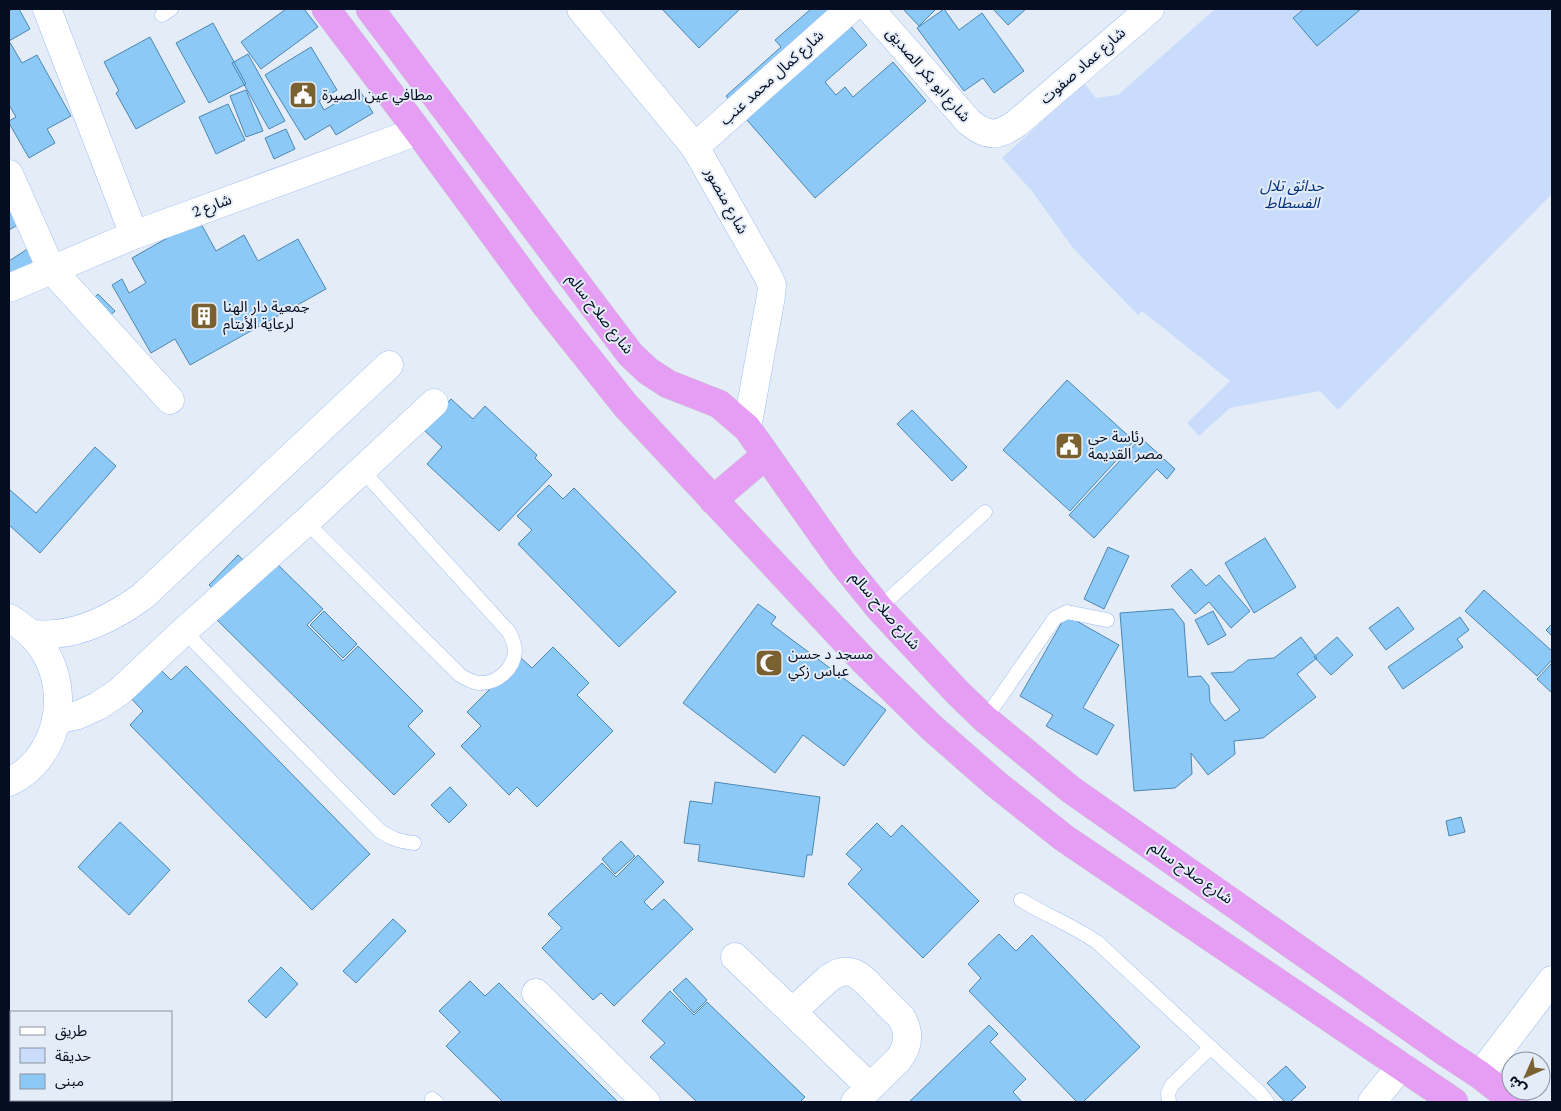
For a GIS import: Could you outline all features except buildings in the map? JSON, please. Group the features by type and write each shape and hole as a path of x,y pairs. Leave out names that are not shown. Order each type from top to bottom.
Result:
{"highway":[{"path":"326,9 418,130 544,303 626,406 866,662 931,726 996,784 1064,838 1454,1102"},
{"name":"شارع صلاح سالم","path":"370,9 630,354 648,371 668,384 719,404 747,428 841,561 879,608 985,719 1070,789 1480,1075 1515,1102"},
{"path":"713,500 766,455"}],"street":[{"path":"47,9 134,235"},
{"name":"شارع منصور","path":"581,9 695,147 772,286 747,428"},
{"name":"شارع كمال محمد عنب","path":"695,147 850,9"},
{"name":"شارع ابو بكر الصديق","path":"870,9 969,122 980,131 994,135 1007,131 1017,123"},
{"name":"شارع عماد صفوت","path":"1017,123 1150,9"},
{"name":"شارع 2","path":"9,288 134,235 418,130"},
{"path":"9,174 51,270 170,400"},
{"path":"31,634 55,634 80,629 124,610 389,365"},
{"path":"56,720 78,715 98,706 119,692 434,404"},
{"path":"9,618 31,634 43,648 52,665 57,683 58,701 56,720 51,738 29,768 10,783"},
{"path":"735,957 792,1012 862,1095 904,1053 908,1044 906,1024 860,975 847,972 833,975 792,1012"},
{"path":"1480,1075 1552,980"},
{"path":"536,993 646,1102"},
{"path":"1372,1102 1401,1066"}],"lane":[{"path":"306,522 460,676 469,681 480,683 495,680 507,671 515,652 509,632 362,470"},
{"path":"879,608 985,512"},
{"path":"985,719 1055,618 1067,612 1107,620"},
{"path":"184,631 380,831 401,842 414,843"},
{"path":"1021,900 1097,942 1266,1098 1267,1102"},
{"path":"1169,1102 1168,1093 1172,1085 1211,1047"}],"green space":[{"name":"حدائق تلال الفسطاط","path":"1215,9 1552,9 1552,194 1338,410 1320,391 1230,408 1199,436 1187,423 1230,381 1142,311 1138,315 1073,248 1031,190 1002,158 1084,83 1096,98 1118,95"}],"place":[{"name":"مطافي عين الصيرة","path":"303,95"},
{"name":"جمعية دار الهنا لرعاية الأيتام","path":"204,316"},
{"name":"رئاسة حى مصر القديمة","path":"1069,446"},
{"name":"مسجد د حسن عباس زكي","path":"769,663"}]}
